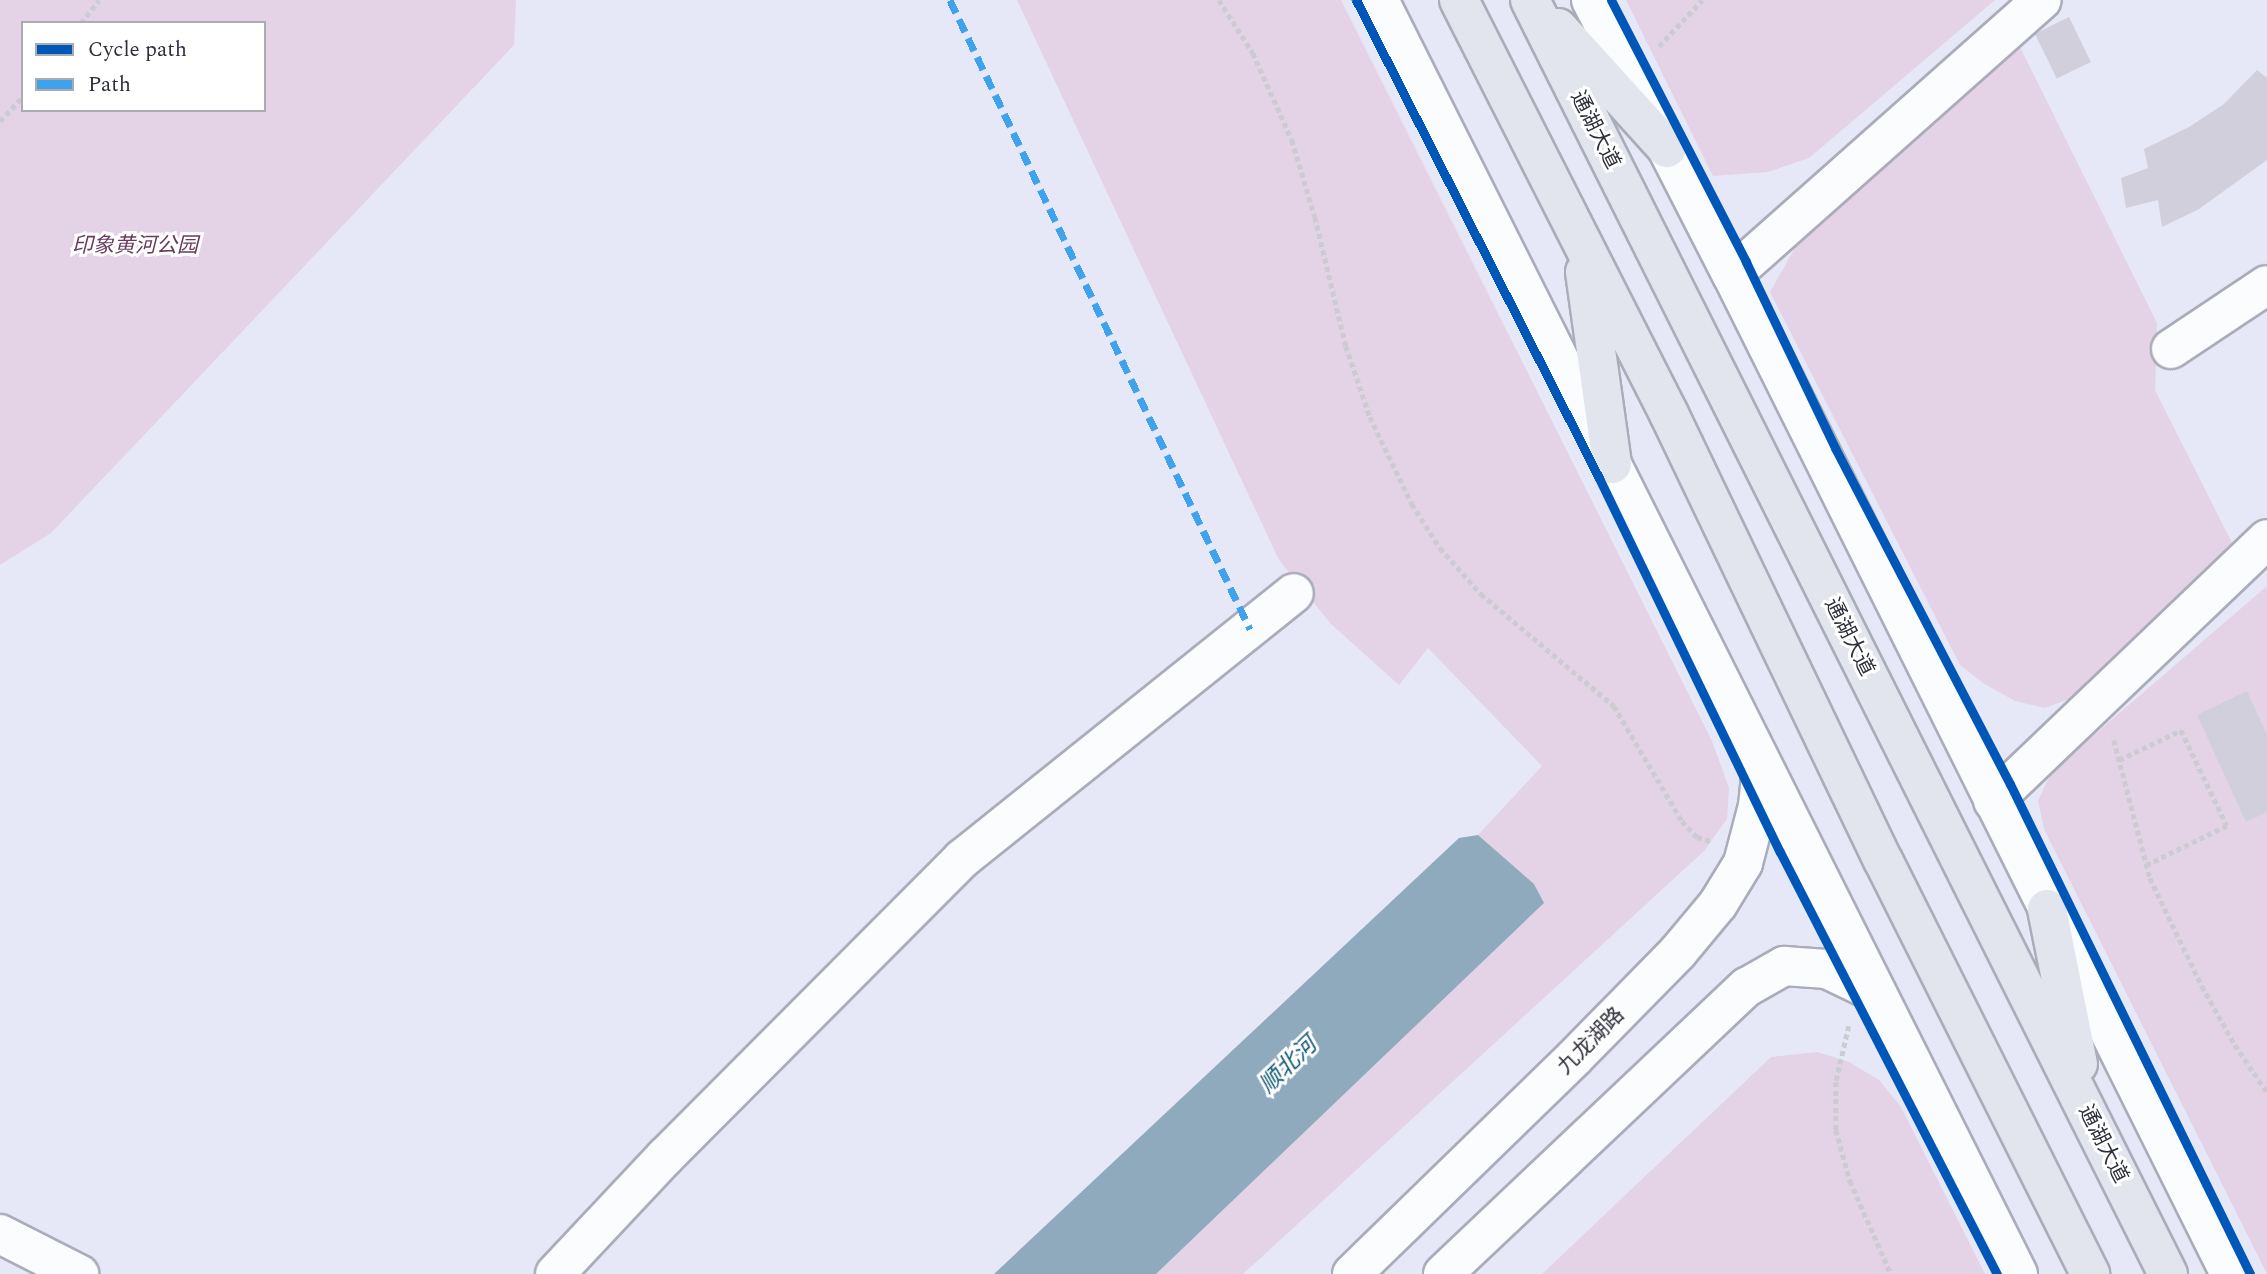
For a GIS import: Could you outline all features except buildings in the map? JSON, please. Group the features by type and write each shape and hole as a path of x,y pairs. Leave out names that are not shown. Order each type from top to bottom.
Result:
{"main road":[{"path":"1459,0 1669,414 1883,860 2090,1274"},
{"path":"1531,0 1667,148"},
{"name":"通湖大道","path":"1531,0 2168,1274"},
{"path":"1580,239 1612,464"},
{"path":"2047,909 2088,1114"}],"street":[{"path":"1379,0 1762,766 1859,989 2018,1274"},
{"path":"1591,0 1732,275 2230,1274"},
{"path":"1732,275 2042,0"},
{"path":"2171,349 2267,285"},
{"path":"1993,801 2267,539"},
{"path":"555,1274 665,1157 962,859 1294,593"},
{"name":"九龙湖路","path":"1352,1274 1678,952 1718,904 1743,863 1758,806 1762,766"},
{"path":"1443,1274 1747,987 1784,965 1827,969 1859,989"},
{"path":"0,1234 79,1274"}],"path":[{"path":"83,21 99,0"},
{"path":"1219,0 1253,53 1292,140 1315,217 1346,346 1370,417 1412,504 1440,548 1480,594 1614,706 1682,821 1697,837 1746,852"},
{"path":"1651,53 1702,0"},
{"path":"0,121 21,98"},
{"path":"2102,696 2147,865 2202,986 2235,1045 2267,1093"},
{"path":"2119,760 2181,730 2227,826 2147,865"},
{"path":"1859,989 1836,1082 1836,1130 1850,1181 1891,1274"}],"green space":[{"name":"印象黄河公园","path":"0,0 516,0 514,45 51,533 0,565"},
{"path":"1017,0 1341,0 1712,741 1729,788 1727,819 1704,851 1243,1274 1156,1274 1544,903 1534,884 1478,835 1542,766 1428,648 1399,685 1331,624 1279,560"},
{"path":"1626,0 1995,0 1809,158 1768,172 1713,176"},
{"path":"2019,45 2157,323 2155,390 2232,543 2077,696 2045,708 2015,701 1983,683 1960,665 1770,292 1804,232"},
{"path":"2267,586 2267,1274 2044,829 2038,801 2052,771"},
{"path":"1817,1052 1849,1062 1879,1080 1901,1107 1985,1274 1542,1274 1771,1057"}],"water":[{"name":"顺北河","path":"1478,835 1534,884 1544,903 1156,1274 994,1274 1459,838"}],"marked path":[{"path":"950,0 1250,629"}],"cycle path":[{"path":"1356,0 1599,478 1780,852 1997,1274"},
{"path":"1611,0 1746,262 1835,448 2010,784 2250,1274"}]}
